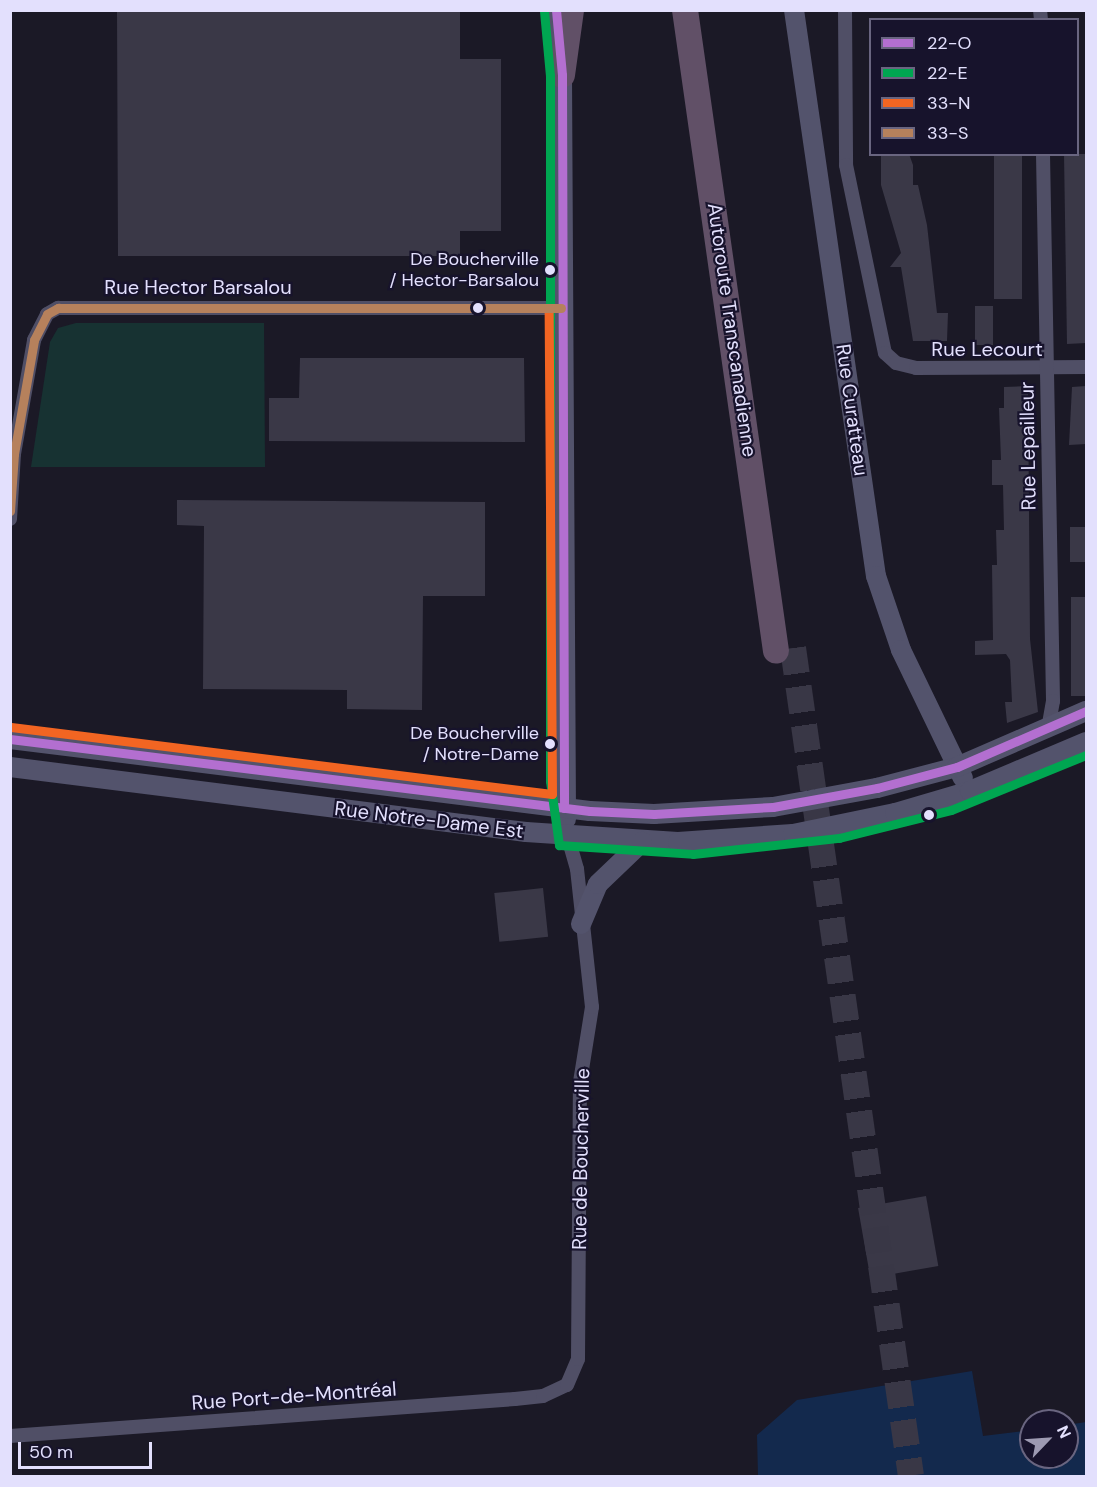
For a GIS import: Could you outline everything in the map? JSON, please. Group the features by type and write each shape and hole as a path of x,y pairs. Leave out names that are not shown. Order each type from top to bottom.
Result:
{"highway":[{"path":"562,75 571,10"},
{"name":"Autoroute Transcanadienne","path":"685,10 785,649 702,10"}],"main road":[{"name":"Rue de Boucherville","path":"556,10 562,75 564,808 568,837"},
{"name":"Rue Curatteau","path":"794,10 876,576 901,650 970,791"},
{"name":"Rue Notre-Dame Est","path":"10,739 564,808 654,814 773,807 957,766 1043,733 1086,711"},
{"name":"Rue Notre-Dame Est","path":"10,767 568,837 642,842 793,834 970,791 1086,742"},
{"path":"581,924 598,884 642,842"}],"street":[{"name":"Rue Curatteau","path":"845,10 846,165 876,331 890,359"},
{"name":"Rue Lepailleur","path":"1043,156 1053,712 1043,733"},
{"name":"Rue Hector Barsalou","path":"10,519 14,454 34,339 43,319 58,308 561,308"},
{"name":"Rue Lecourt","path":"890,359 916,368 1086,368"},
{"name":"Rue de Boucherville","path":"568,837 592,1007 580,1082 575,1376"},
{"name":"Rue Port-de-Montréal","path":"10,1436 538,1397 575,1376"}],"green space":[{"path":"76,323 264,323 265,467 31,467 50,342 58,328"}],"water":[{"path":"972,1371 983,1436 1019,1432 1019,1469 1079,1469 1079,1423 1086,1422 1086,1476 758,1476 757,1435 797,1400"}],"building":[{"path":"117,10 460,10 460,59 501,59 501,231 460,231 460,256 118,256"},
{"path":"1086,154 1086,343 1067,344 1064,156"},
{"path":"881,156 910,156 913,165 913,185 918,185 927,225 937,313 948,313 947,341 913,341 901,267 890,267 901,253 881,185"},
{"path":"994,156 1022,156 1022,299 994,299"},
{"path":"975,306 993,306 993,345 975,345"},
{"path":"300,358 524,358 525,442 269,441 269,398 299,398"},
{"path":"1028,386 1030,639 1038,712 1007,723 1005,702 1012,702 1010,660 1006,654 975,655 975,641 993,640 992,565 997,565 996,530 1004,530 1003,485 992,485 992,460 1001,460 999,408 1004,408 1004,387"},
{"path":"1086,386 1086,444 1069,445 1072,387"},
{"path":"177,500 485,502 485,596 423,596 422,710 347,709 347,690 203,689 204,526 177,525"},
{"path":"1070,527 1086,527 1086,562 1070,562"},
{"path":"1071,597 1086,597 1086,696 1071,696"},
{"path":"543,888 548,937 499,942 494,893"},
{"path":"926,1196 938,1266 870,1278 858,1208"}],"tunnel":[{"path":"793,648 911,1476"}],"transit line":[{"name":"22-O","path":"556,10 562,75 564,808"},
{"name":"22-E","path":"544,11 550,76 550,781 559,845 693,854 839,838 951,810 1086,755"},
{"name":"33-S","path":"10,511 14,454 34,340 47,314 58,308 561,308"},
{"name":"33-N","path":"11,727 552,794 549,308"},
{"name":"22-O","path":"10,739 590,811 654,814 773,807 877,788 957,767 1086,711"}],"place":[{"name":"De Boucherville / Hector-Barsalou","path":"550,270"},
{"name":"De Boucherville / Notre-Dame","path":"550,744"}]}
